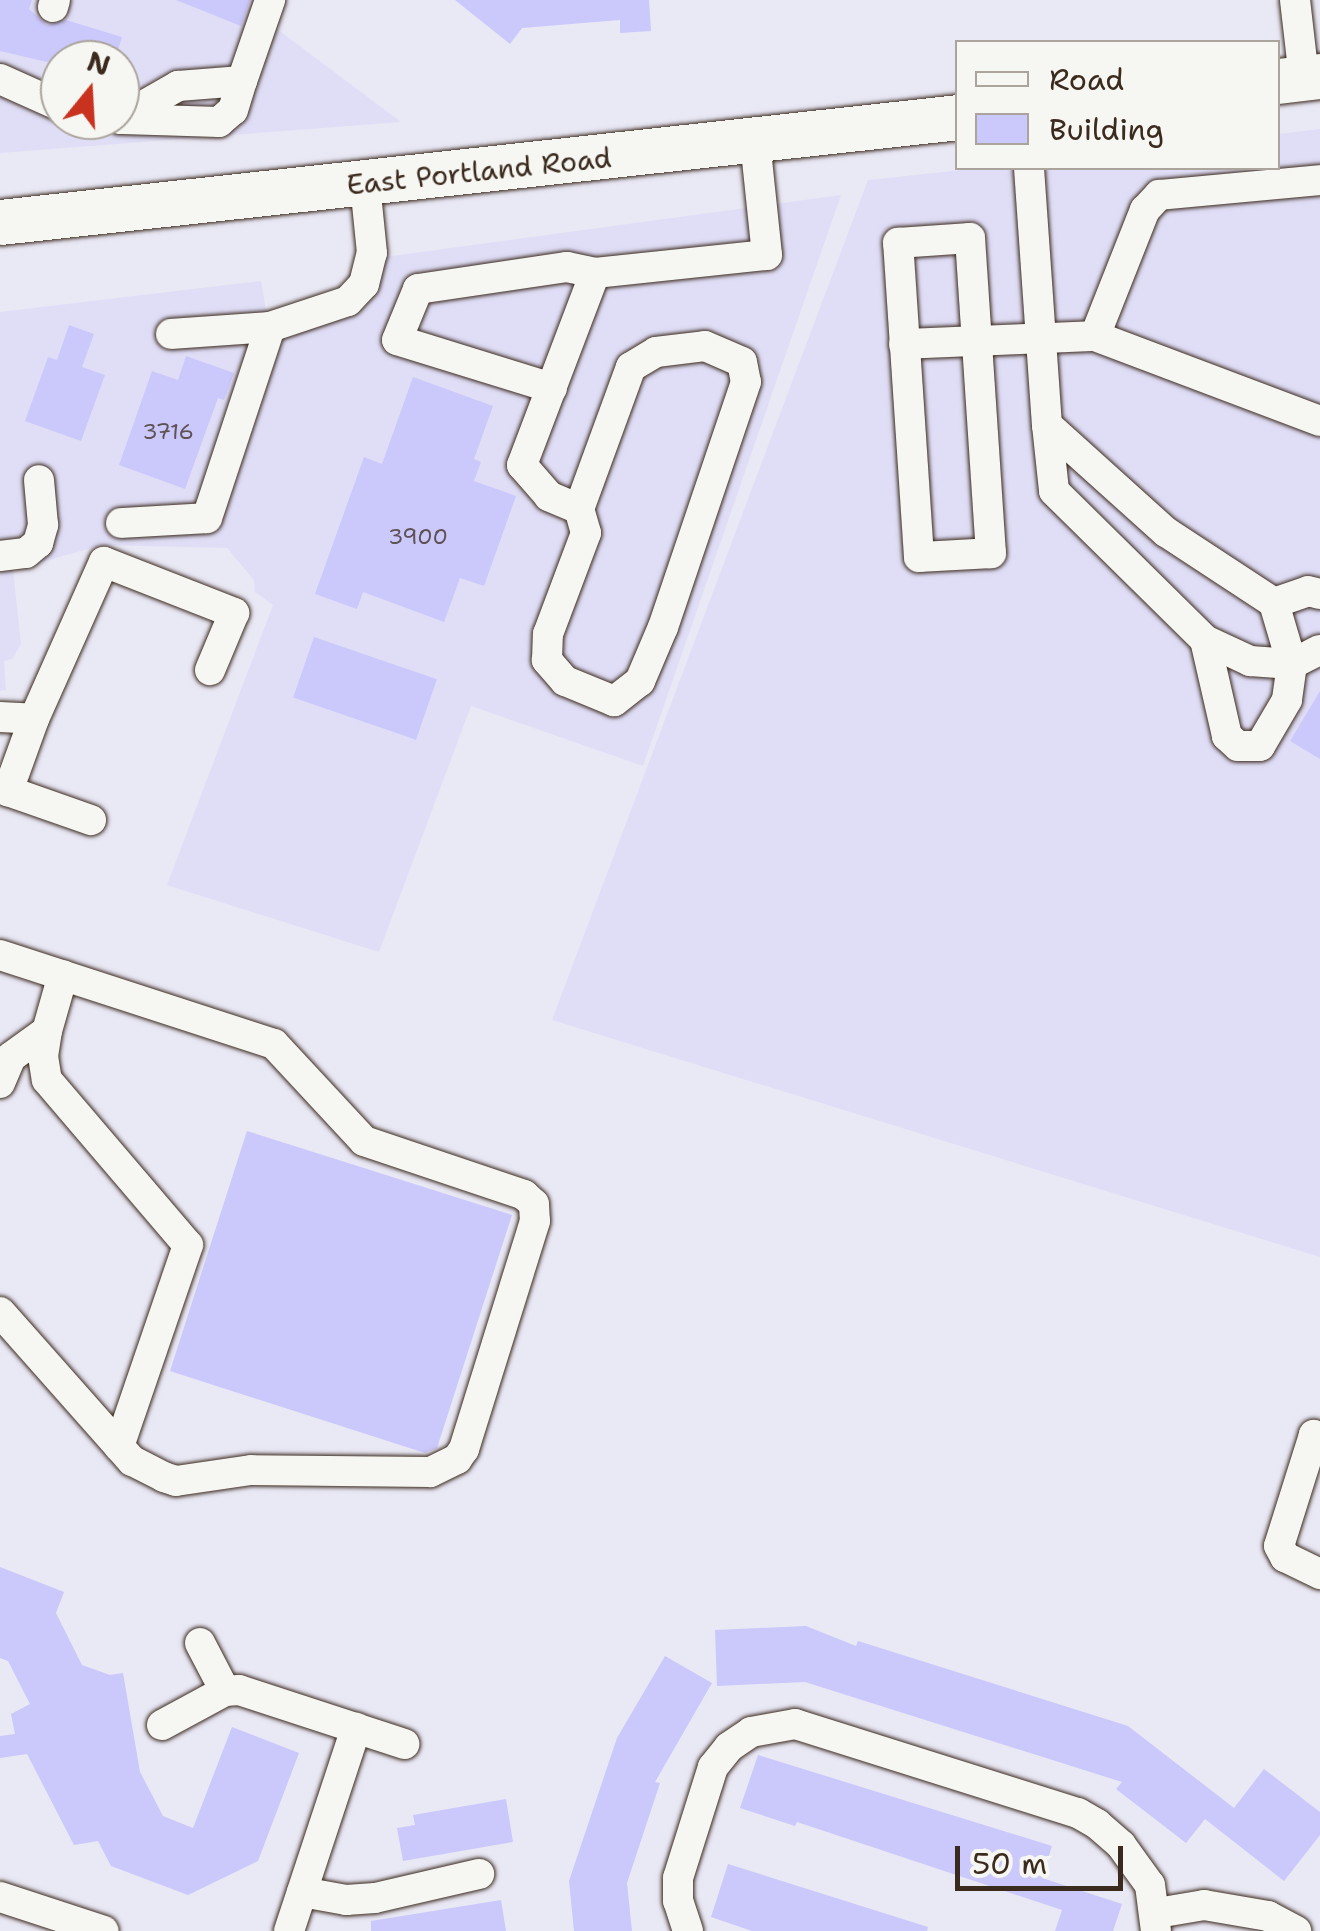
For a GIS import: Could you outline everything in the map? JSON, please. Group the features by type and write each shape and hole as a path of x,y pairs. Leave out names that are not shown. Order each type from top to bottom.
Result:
{"highway":[{"name":"East Portland Road","path":"0,222 955,117"}],"street":[{"path":"140,108 178,86 242,81 270,0"},
{"path":"1295,0 1300,78"},
{"path":"0,79 40,97"},
{"path":"552,388 397,340 418,289 567,267 596,273 768,254 756,140"},
{"path":"1029,170 1054,491 1205,640 1250,661 1292,664 1320,650"},
{"path":"1095,336 1145,210 1158,195 1320,180"},
{"path":"170,334 270,327 348,301 364,284 372,253 365,184"},
{"path":"970,238 977,340 992,553 919,558 898,243 970,238"},
{"path":"578,509 632,367 656,352 705,346 742,362 746,382 662,627 640,681 614,701 565,681 547,660 548,634 586,533 578,509 549,496 522,465 596,273"},
{"path":"121,522 207,518 270,327"},
{"path":"904,344 1095,336 1320,421"},
{"path":"1047,425 1166,532 1274,602 1292,664 1286,700 1268,738 1249,749 1238,746 1227,736 1205,640"},
{"path":"0,556 26,553 38,543 43,525 40,480"},
{"path":"91,820 8,791 34,720 104,562 234,613 210,670"},
{"path":"1274,602 1308,591 1320,594"},
{"path":"1,712 34,720"},
{"path":"0,955 274,1044 374,1147 524,1195 534,1204 535,1221 464,1449 447,1465 430,1472 252,1470 176,1481 144,1470 0,1312"},
{"path":"63,975 43,1056 47,1080 188,1246 120,1446"},
{"path":"0,1083 11,1058 47,1031"},
{"path":"1320,1438 1314,1436 1279,1546 1284,1556 1320,1574"},
{"path":"200,1642 224,1691"},
{"path":"162,1726 224,1691 239,1690 404,1744"},
{"path":"688,1931 678,1901 678,1878 713,1767 729,1746 751,1732 795,1724 1078,1813 1121,1845 1150,1886 1157,1922 1204,1906 1268,1916 1296,1931"},
{"path":"289,1931 356,1728"},
{"path":"302,1892 360,1899 479,1874"},
{"path":"0,1897 104,1931"}],"shaded area":[{"path":"0,0 286,0 277,29 401,122 0,153"},
{"path":"1320,129 1320,1257 552,1020 868,180 962,170 1280,170 1280,134"},
{"path":"841,195 643,766 471,706 379,952 167,885 273,605 255,592 254,580 227,548 102,545 13,570 21,644 12,659 4,661 6,690 0,691 0,312 261,281 272,345 384,257"}],"building":[{"path":"0,0 32,0 29,9 47,25 66,20 122,37 40,40 40,60 0,51"},
{"path":"176,0 250,0 241,26"},
{"path":"455,0 649,0 651,31 620,33 620,20 522,28 510,44"},
{"path":"69,325 94,334 82,367 105,375 81,441 25,421 48,357 57,360"},
{"path":"186,356 234,373 224,400 218,398 185,489 119,465 152,371 178,380"},
{"path":"413,377 493,406 474,459 481,462 474,481 516,496 484,586 460,578 444,622 363,592 357,609 315,594 364,457 382,464"},
{"path":"314,637 437,679 416,740 293,698"},
{"path":"1320,691 1320,759 1290,741"},
{"path":"247,1131 512,1215 437,1448 425,1453 170,1371"},
{"path":"0,1567 64,1592 56,1613 82,1665 110,1675 123,1673 140,1772 163,1816 193,1828 232,1727 299,1753 258,1861 188,1895 111,1866 98,1841 74,1845 27,1754 0,1758 0,1736 15,1734 11,1714 30,1704 8,1661 0,1658"},
{"path":"806,1626 856,1646 858,1641 1128,1726 1234,1808 1264,1769 1320,1812 1320,1835 1284,1881 1205,1819 1186,1843 1116,1789 1122,1782 805,1682 717,1686 715,1630"},
{"path":"665,1656 712,1683 655,1782 660,1783 627,1883 632,1931 574,1931 569,1881 617,1738"},
{"path":"758,1755 1052,1846 1042,1878 1122,1904 1113,1931 1055,1931 1062,1910 797,1822 795,1826 740,1808"},
{"path":"506,1799 513,1842 403,1861 397,1828 415,1825 413,1815"},
{"path":"728,1864 928,1927 927,1931 752,1931 711,1917"},
{"path":"501,1900 506,1931 371,1931 371,1921"}]}
